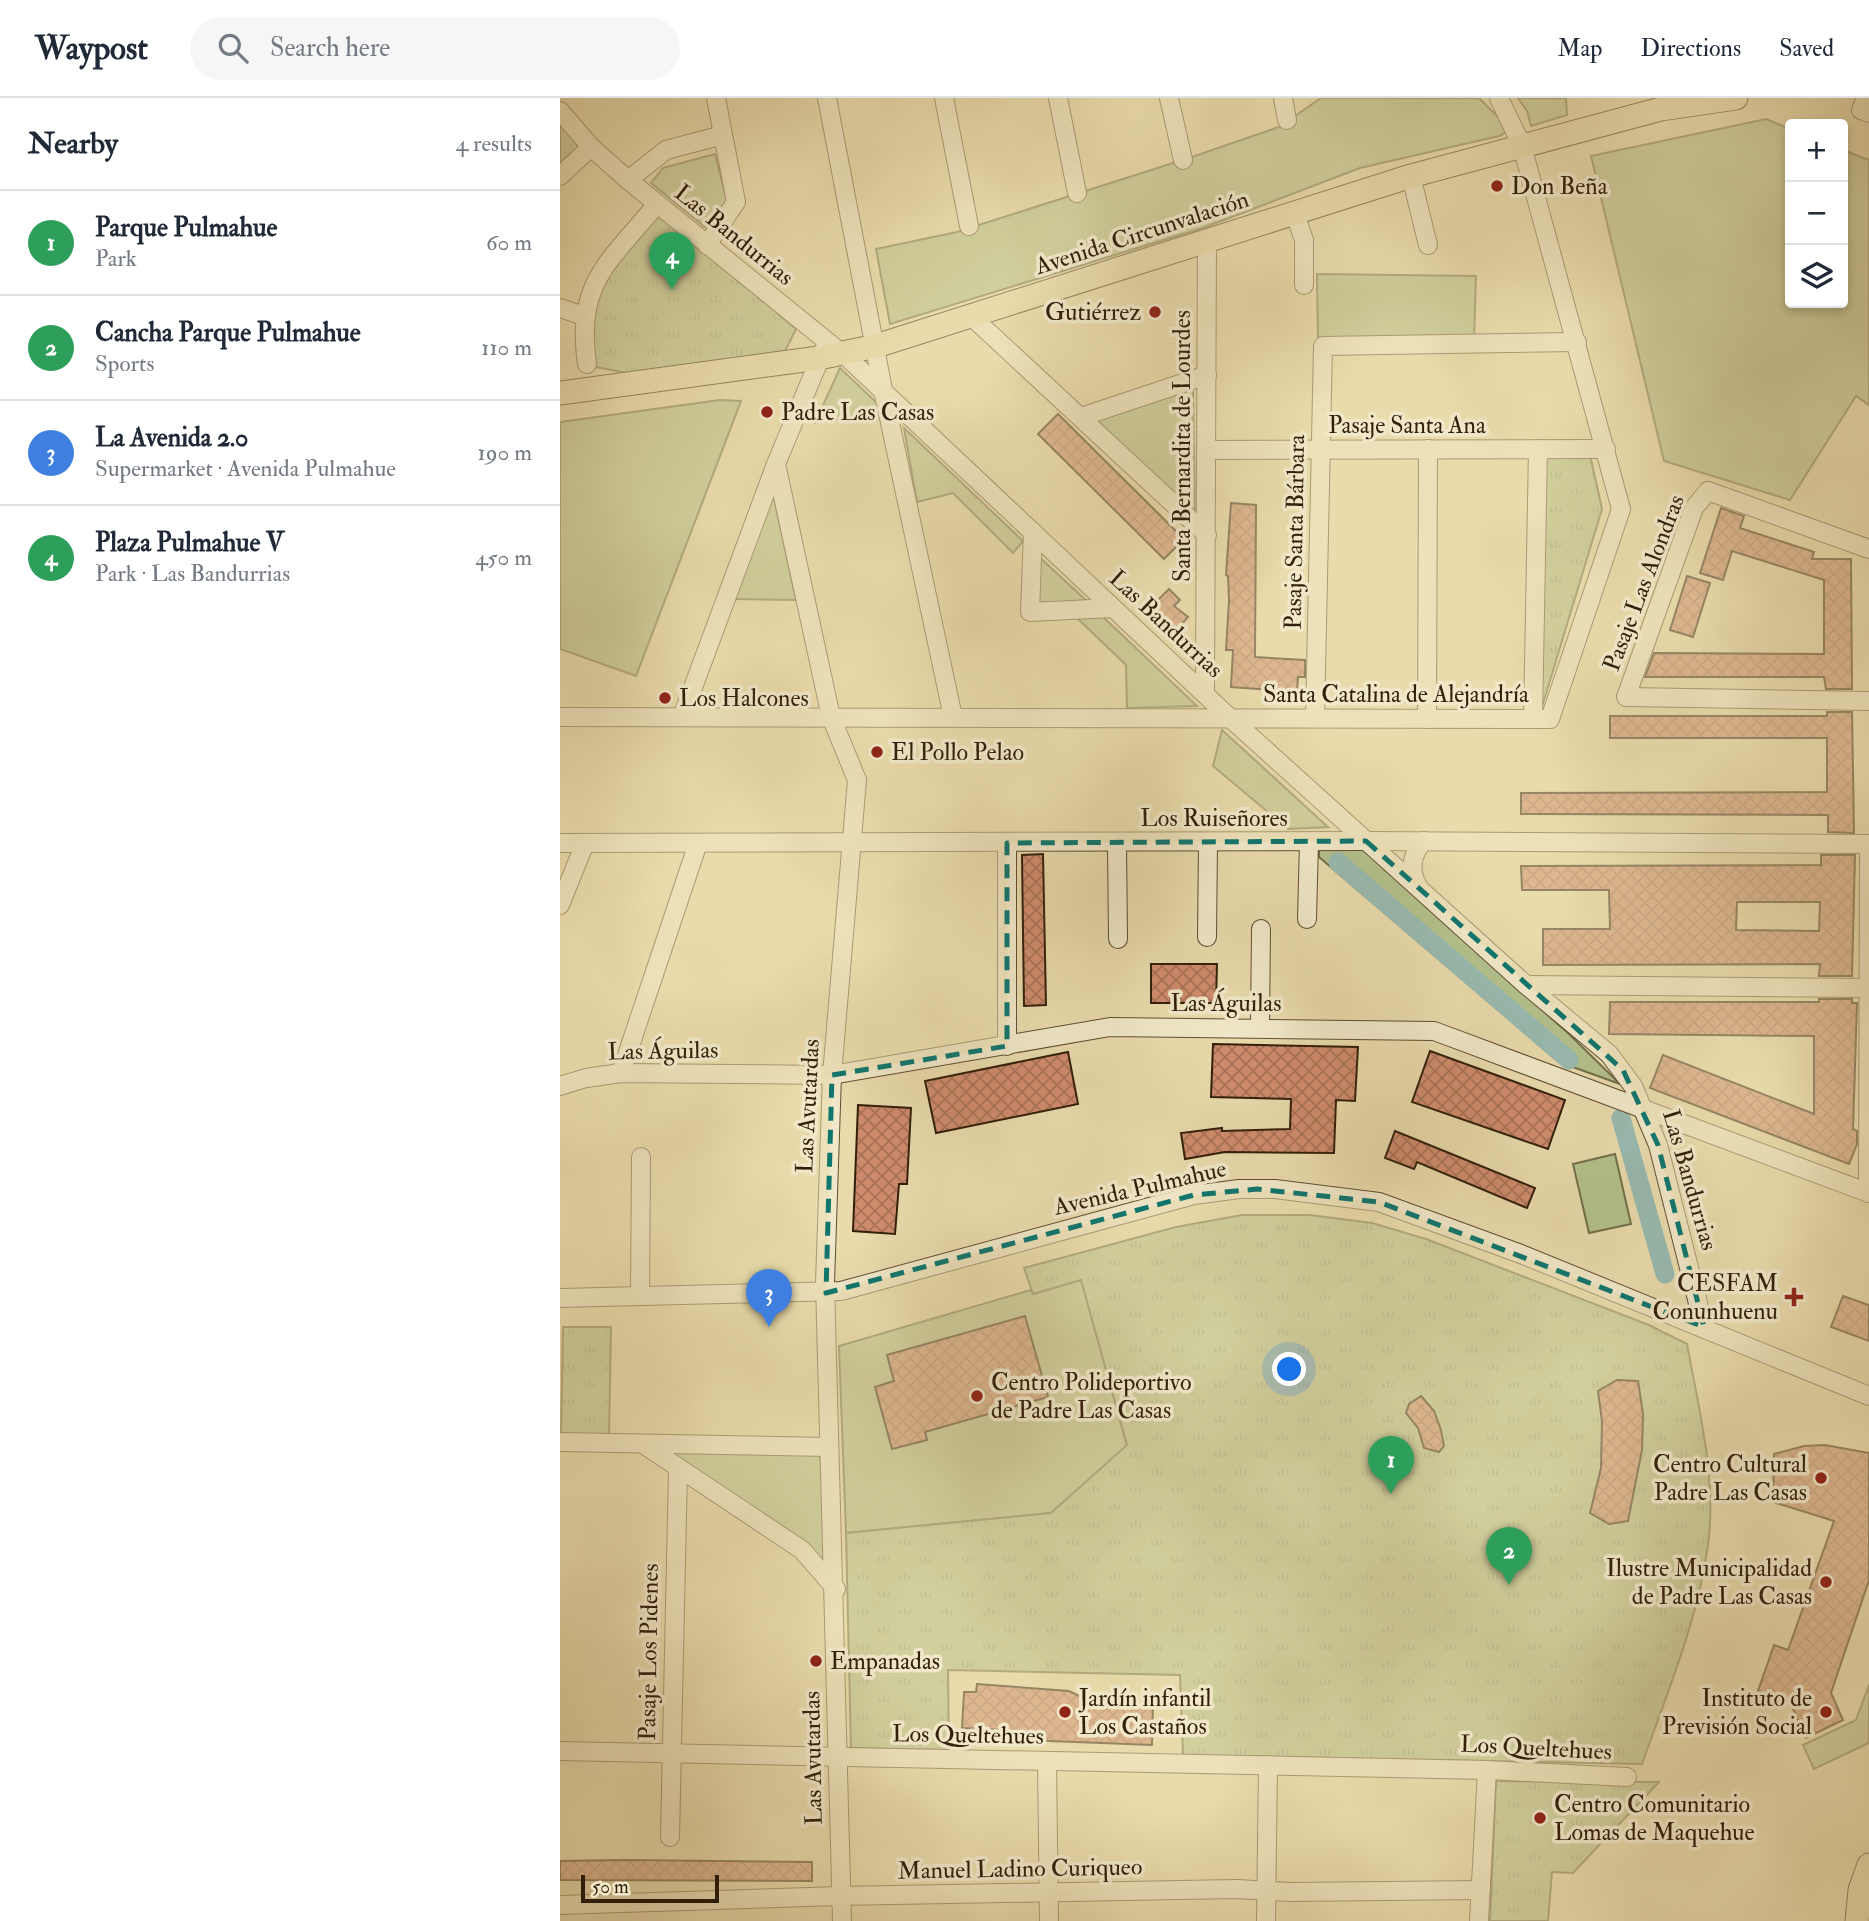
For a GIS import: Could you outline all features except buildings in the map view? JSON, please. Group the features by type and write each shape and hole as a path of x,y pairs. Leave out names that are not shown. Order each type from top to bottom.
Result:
{"main road":[{"name":"Avenida Circunvalación","path":"560,393 876,346 1294,211 1522,146 1653,105 1736,98"},
{"path":"1857,1921 1860,1890 1869,1865"}],"street":[{"path":"707,245 736,202 716,98"},
{"path":"827,98 883,390 953,717"},
{"path":"944,98 969,226"},
{"path":"1058,98 1077,193"},
{"path":"1169,98 1183,160"},
{"path":"1283,98 1287,120"},
{"name":"Santa Catalina de Alejandría","path":"560,717 1550,719 1621,509 1522,146 1499,98"},
{"name":"Las Bandurrias","path":"560,111 591,147 628,180 830,351 883,390 1230,718 1526,985 1609,1054 1628,1078 1644,1107 1670,1184 1704,1327"},
{"path":"628,180 666,150 723,135"},
{"path":"560,176 591,147"},
{"path":"1411,176 1428,245"},
{"path":"587,364 584,316 594,280 657,204"},
{"path":"1294,211 1304,240 1304,285"},
{"name":"Santa Bernardita de Lourdes","path":"1205,694 1206,240"},
{"path":"560,308 584,316"},
{"path":"971,316 1207,535"},
{"name":"Pasaje Santa Bárbara","path":"1315,718 1323,346 1577,342"},
{"path":"682,717 776,464 830,351"},
{"path":"1081,417 1207,375"},
{"path":"1427,719 1428,449"},
{"path":"1532,719 1538,449"},
{"name":"Pasaje Santa Ana","path":"1207,450 1606,449"},
{"name":"Las Avutardas","path":"776,464 831,717 857,780 832,1076 826,1293 835,1589 839,1896 842,1921"},
{"name":"Pasaje Las Alondras","path":"1869,548 1708,491 1694,508 1626,696 1869,701"},
{"path":"1033,532 1030,612 1113,608"},
{"path":"1420,889 1412,866 1416,852 1424,841"},
{"name":"Los Ruiseñores","path":"560,843 1208,844 1424,841 1869,844"},
{"path":"1307,919 1310,842"},
{"path":"560,905 585,843"},
{"path":"621,1073 698,843"},
{"path":"1007,843 1007,1046"},
{"path":"1117,843 1118,939"},
{"path":"1207,937 1208,844"},
{"path":"1868,1193 1869,852"},
{"path":"1260,1027 1261,929"},
{"path":"1526,985 1869,988"},
{"name":"Las Águilas","path":"560,1086 621,1073 832,1076 1110,1027 1434,1031 1644,1107 1868,1193"},
{"path":"640,1296 641,1157"},
{"name":"Avenida Pulmahue","path":"560,1298 826,1293 1194,1195 1266,1189 1379,1202 1704,1327 1869,1396"},
{"path":"560,1442 829,1447"},
{"path":"643,1444 802,1550 835,1589"},
{"name":"Pasaje Los Pidenes","path":"670,1837 678,1469"},
{"name":"Los Queltehues","path":"560,1751 1487,1770 1628,1777"},
{"path":"1047,1761 1049,1921"},
{"path":"1266,1921 1268,1765"},
{"path":"1479,1921 1487,1770"},
{"name":"Manuel Ladino Curiqueo","path":"560,1905 839,1896 1481,1890"}],"highlighted area":[{"path":"1366,841 1623,1070 1658,1145 1704,1327 1379,1202 1257,1189 1194,1195 826,1293 832,1075 1007,1046 1007,843"}],"green space":[{"path":"1321,98 1479,98 1511,130 1499,136 1360,168 1203,228 890,324 876,249 957,232 1192,157 1279,127"},
{"path":"1518,98 1566,98 1567,115 1531,126 1527,111"},
{"path":"560,115 587,147 560,173"},
{"path":"1766,119 1785,127 1785,308 1848,308 1848,152 1869,160 1869,405 1856,396 1790,500 1664,461 1591,156"},
{"path":"715,154 727,201 705,227 651,183 663,168"},
{"path":"657,209 796,329 782,357 637,375 590,366 590,298"},
{"path":"1317,274 1476,276 1474,341 1318,342"},
{"path":"840,368 877,403 879,412 815,423"},
{"path":"1193,388 1195,516 1095,420"},
{"path":"720,400 741,401 636,676 560,649 560,422"},
{"path":"904,428 1023,541 1013,553 953,493 917,502"},
{"path":"1590,455 1602,509 1541,710 1544,456"},
{"path":"774,498 796,600 735,599 770,500"},
{"path":"1037,555 1090,604 1034,603"},
{"path":"1102,616 1197,706 1127,708 1126,665 1076,617"},
{"path":"1222,730 1328,827 1288,829 1213,766"},
{"path":"1319,848 1363,848 1569,1034 1620,1084 1559,1062 1319,857"},
{"path":"1615,1154 1631,1224 1589,1233 1573,1164"},
{"path":"1242,1215 1310,1215 1372,1223 1426,1239 1649,1325 1687,1344 1708,1469 1708,1545 1689,1629 1642,1764 1183,1755 1180,1675 948,1670 949,1750 851,1748 846,1533 1051,1513 1127,1445 1081,1280 1033,1294 1024,1268 1176,1227"},
{"name":"Centro Polideportivo de Padre Las Casas","path":"1081,1279 1127,1446 1051,1513 846,1533 839,1346 1031,1290 1033,1294"},
{"path":"563,1327 611,1327 609,1436 561,1436"},
{"path":"663,1450 820,1452 827,1567"},
{"path":"1869,1685 1869,1743 1814,1769 1803,1745 1856,1720"},
{"path":"1496,1781 1659,1782 1573,1873 1552,1872 1548,1921 1490,1921"}],"waterway":[{"path":"1338,862 1569,1060"},
{"path":"1621,1118 1665,1274"}],"place":[{"name":"Don Beña","path":"1497,186"},
{"name":"Plaza Pulmahue V","path":"672,290"},
{"name":"Gutiérrez","path":"1155,312"},
{"name":"Padre Las Casas","path":"767,412"},
{"name":"Los Halcones","path":"665,698"},
{"name":"El Pollo Pelao","path":"877,752"},
{"name":"CESFAM Conunhuenu","path":"1794,1297"},
{"name":"La Avenida 2.0","path":"769,1327"},
{"name":"Centro Polideportivo de Padre Las Casas","path":"977,1396"},
{"name":"Centro Cultural Padre Las Casas","path":"1821,1478"},
{"name":"Parque Pulmahue","path":"1391,1494"},
{"name":"Ilustre Municipalidad de Padre Las Casas","path":"1826,1582"},
{"name":"Cancha Parque Pulmahue","path":"1509,1585"},
{"name":"Empanadas","path":"816,1661"},
{"name":"Jardín infantil Los Castaños","path":"1065,1712"},
{"name":"Instituto de Previsión Social","path":"1826,1712"},
{"name":"Centro Comunitario Lomas de Maquehue","path":"1540,1818"}]}
